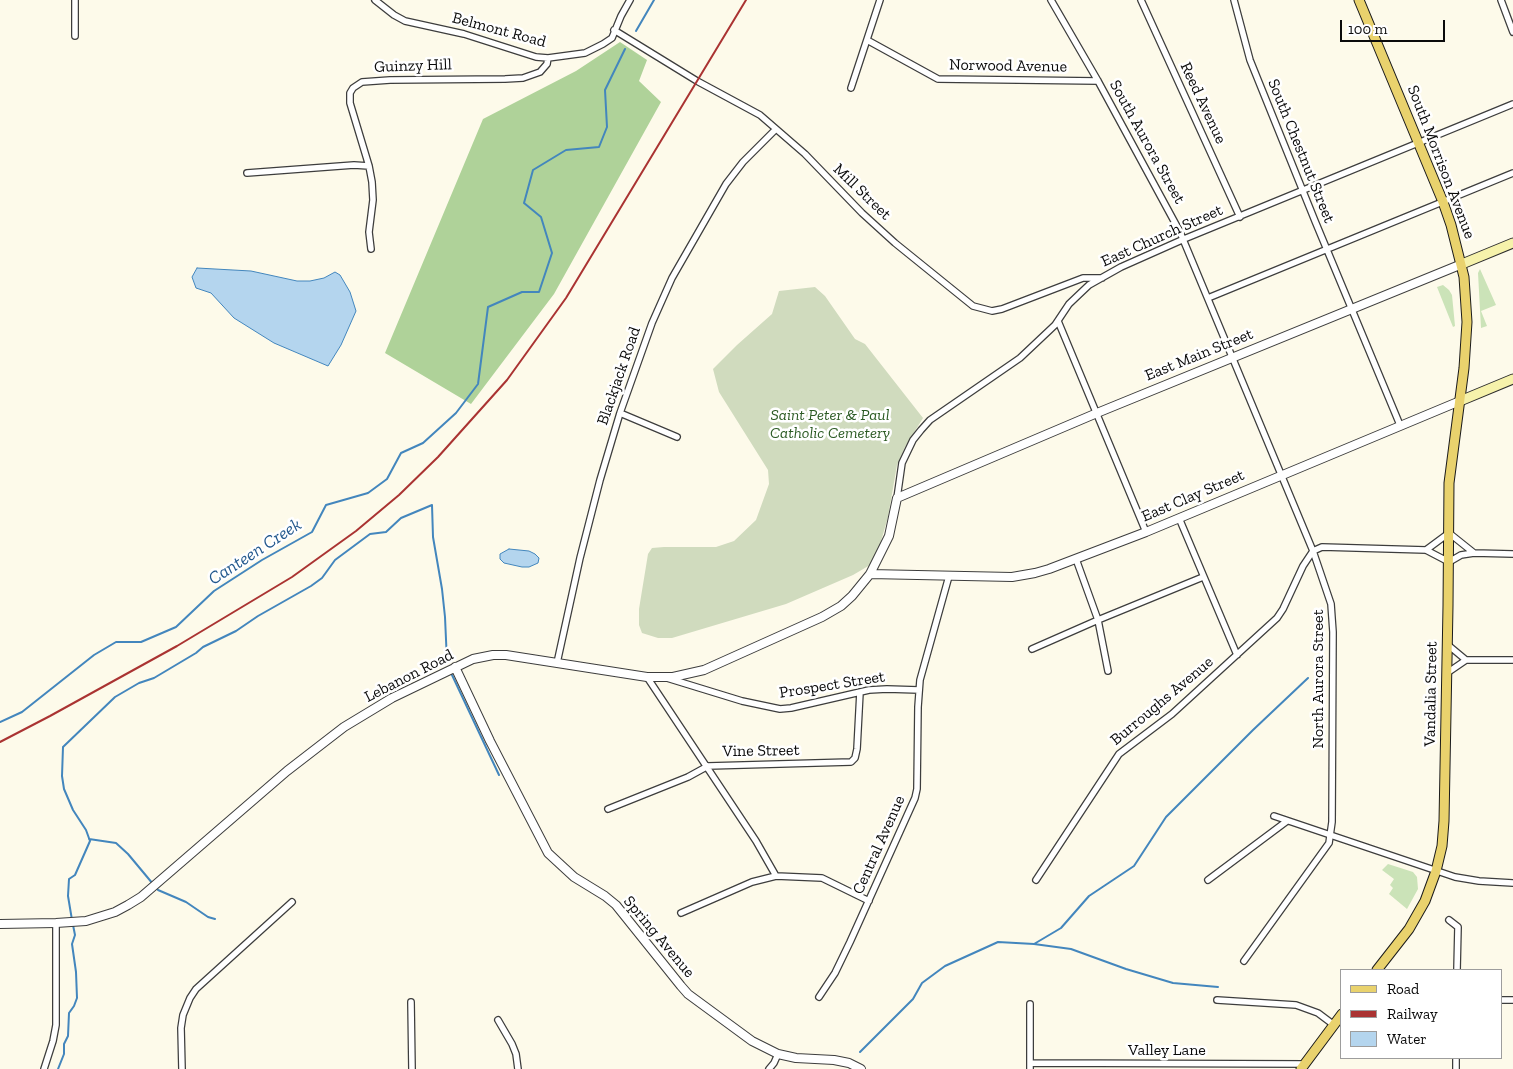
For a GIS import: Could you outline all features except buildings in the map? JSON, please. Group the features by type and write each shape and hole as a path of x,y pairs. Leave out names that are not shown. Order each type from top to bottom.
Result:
{"main road":[{"name":"South Morrison Avenue","path":"1359,0 1443,202 1462,264 1467,322 1460,401"},
{"name":"East Main Street","path":"1462,264 1513,244"},
{"name":"East Clay Street","path":"1460,401 1513,379"},
{"name":"Vandalia Street","path":"1378,969 1414,920 1429,894 1440,856 1444,821 1449,483 1460,401"},
{"path":"1303,1067 1340,1017"}],"street":[{"path":"75,0 75,36"},
{"name":"Belmont Road","path":"375,0 405,21 464,34 548,58 558,58 592,50 612,38 614,30 630,0"},
{"path":"851,88 880,0"},
{"name":"South Aurora Street","path":"1051,0 1098,81 1184,239 1233,357"},
{"name":"Reed Avenue","path":"1141,0 1240,216"},
{"name":"South Chestnut Street","path":"1234,0 1250,60 1326,249 1400,425"},
{"path":"1501,0 1513,32"},
{"name":"Mill Street","path":"614,30 697,81 760,115 895,243 973,306 992,311 1002,309 1083,278 1102,278"},
{"name":"Norwood Avenue","path":"867,40 938,79 1098,81"},
{"name":"Guinzy Hill","path":"371,249 369,232 373,200 369,166 350,103 350,93 357,84 390,80 523,78 540,72 547,64 548,58"},
{"name":"East Church Street","path":"870,574 889,536 902,463 910,446 921,430 930,420 1020,358 1058,321 1078,294 1120,266 1513,104"},
{"name":"Blackjack Road","path":"557,663 592,508 620,413 652,323 672,278 726,184 749,156 776,129"},
{"path":"247,173 354,165 369,166"},
{"path":"1208,298 1513,173"},
{"name":"East Main Street","path":"897,498 1097,413 1462,264"},
{"path":"1058,321 1146,532"},
{"name":"North Aurora Street","path":"1233,357 1313,551 1328,592 1332,616 1331,836 1326,849 1244,961"},
{"name":"East Clay Street","path":"870,574 1023,576 1049,570 1146,532 1460,401"},
{"path":"620,413 677,437"},
{"path":"1179,518 1237,655"},
{"path":"1426,550 1449,533 1474,553"},
{"path":"1313,551 1322,548 1426,550 1449,562 1461,555 1474,553 1513,554"},
{"name":"Burroughs Avenue","path":"1036,880 1122,750 1172,714 1277,618 1283,609 1302,566 1313,551"},
{"path":"1076,559 1098,620 1108,671"},
{"name":"Lebanon Road","path":"0,924 74,923 98,918 128,905 141,897 287,771 344,727 392,698 473,659 493,655 506,655 647,677 689,674 704,670 822,617 852,596 870,574"},
{"name":"Central Avenue","path":"819,997 842,960 915,798 917,788 920,680 949,576"},
{"path":"1032,650 1098,620 1203,577"},
{"path":"1448,645 1466,660"},
{"path":"1447,672 1466,660 1513,660"},
{"name":"Spring Avenue","path":"455,667 490,741 548,853 574,877 616,905 688,994 752,1041 778,1054 796,1058 834,1060 849,1063 860,1069"},
{"path":"647,677 756,841 776,876"},
{"name":"Prospect Street","path":"664,677 734,699 780,708 791,708 860,692 887,689 919,690"},
{"name":"Vine Street","path":"608,809 714,765 851,762 856,755 860,692"},
{"path":"1274,816 1436,871 1472,880 1513,883"},
{"path":"1208,880 1287,821"},
{"path":"681,913 752,882 776,876 822,878 869,901"},
{"path":"182,1069 181,1028 183,1016 190,998 196,989 292,902"},
{"path":"1449,920 1458,927 1457,969"},
{"path":"44,1069 56,1025 56,923"},
{"path":"1218,1000 1296,1005 1318,1013 1334,1025"},
{"path":"411,1002 412,1069"},
{"path":"1030,1004 1030,1066"},
{"path":"498,1020 512,1044 516,1054 518,1069"},
{"path":"769,1069 778,1054"},
{"name":"Valley Lane","path":"1030,1066 1303,1067"}],"green space":[{"path":"620,42 647,60 639,81 661,102 554,294 471,404 385,353 483,119 576,71"},
{"path":"1480,269 1496,305 1481,311 1487,326 1481,328 1478,273"},
{"path":"1443,285 1452,295 1455,326 1453,327 1437,287"},
{"name":"Saint Peter & Paul Catholic Cemetery","path":"815,287 825,296 855,339 865,344 923,418 905,447 897,465 888,517 879,548 870,565 853,575 786,604 672,638 658,638 642,633 639,625 639,609 648,554 652,548 716,547 734,541 756,520 769,484 768,470 719,392 713,369 772,314 779,291"},
{"path":"1388,864 1413,872 1417,877 1418,889 1407,909 1389,894 1393,888 1390,885 1394,879 1382,870"}],"water":[{"path":"197,268 251,271 297,281 324,278 335,272 340,275 350,292 356,311 341,345 328,366 274,343 234,318 211,293 196,288 192,277"},
{"path":"509,549 529,551 539,558 538,563 529,567 522,567 504,563 500,559 500,554"}],"waterway":[{"name":"Canteen Creek","path":"636,31 654,0"},
{"name":"Canteen Creek","path":"0,722 22,712 94,655 116,642 141,642 176,627 214,591 262,560 312,532 326,505 368,493 387,479 401,453 423,443 456,413 478,384 488,307 522,292 539,292 552,253 541,217 524,203 533,170 566,150 599,147 607,127 605,90 625,49"},
{"path":"72,920 68,896 69,879 75,875 90,841 64,789 62,776 63,747 115,697 139,683 154,678 203,647 236,631 258,616 311,586 322,578 335,560 370,534 386,532 401,518 432,505 433,537 445,617 447,662"},
{"path":"452,675 499,775"},
{"path":"860,1052 913,999 922,983 945,966 998,942 1034,944 1061,928 1089,896 1134,866 1166,817 1308,678"},
{"path":"89,839 116,843 128,854 153,884"},
{"path":"156,887 158,890 186,902 208,917 215,919"},
{"path":"58,1069 64,1054 64,1044 68,1036 69,1013 77,998 72,944 75,935 73,925"},
{"path":"1034,944 1071,949 1126,969 1173,983 1218,987"}],"railway":[{"path":"0,742 177,646 292,577 356,531 399,495 438,457 507,380 566,298 746,0"}]}
